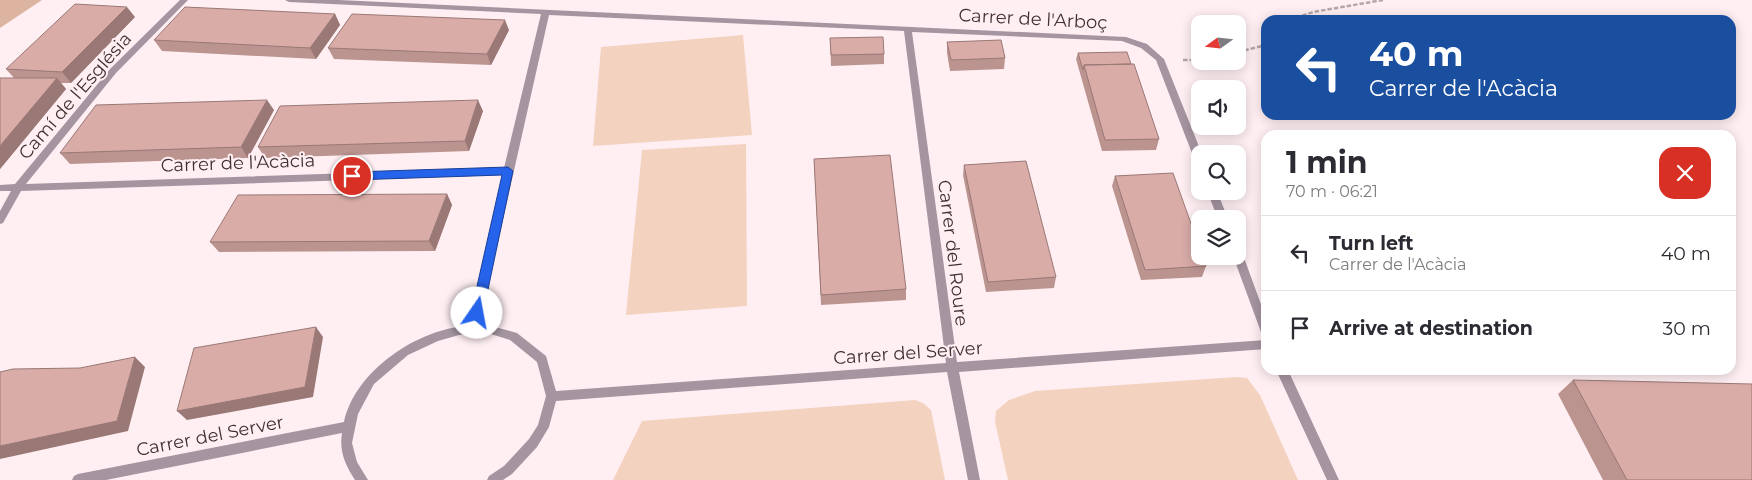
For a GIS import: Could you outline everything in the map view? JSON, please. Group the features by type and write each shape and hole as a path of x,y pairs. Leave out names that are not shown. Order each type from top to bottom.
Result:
{"street":[{"name":"Camí de l'Església","path":"0,220 20,186 113,71 184,0"},
{"name":"Carrer de l'Arboç","path":"289,0 1123,39 1144,46 1160,59 1194,145"},
{"path":"473,331 545,13"},
{"name":"Carrer del Roure","path":"908,30 952,368 974,480"},
{"name":"Carrer de l'Acàcia","path":"0,188 508,171"},
{"path":"1242,265 1261,318"},
{"path":"362,480 351,464 346,443 352,413 370,381 404,352 436,337 458,331 491,330 513,336 542,359 552,396 543,426 533,443 508,470 493,480"},
{"name":"Carrer del Server","path":"552,396 1261,345"},
{"path":"1284,375 1333,480"},
{"name":"Carrer del Server","path":"78,480 350,426"}],"path":[{"path":"1302,15 1313,10 1346,7 1383,0"},
{"path":"1246,50 1261,45"}],"shaded area":[{"path":"0,0 42,0 0,28"},
{"path":"743,35 752,135 593,146 601,47"},
{"path":"746,144 747,306 626,315 642,150"},
{"path":"1236,377 1247,378 1260,395 1298,480 1008,480 995,422 996,411 1009,400 1035,391"},
{"path":"915,400 923,403 931,410 945,480 613,480 642,421"}],"building":[{"path":"75,4 127,7 62,72 6,69"},
{"path":"185,7 335,14 310,48 154,40"},
{"path":"352,14 505,20 487,54 328,48"},
{"path":"883,37 884,54 831,55 830,38"},
{"path":"1001,40 1005,58 951,60 947,42"},
{"path":"1127,52 1131,64 1084,65 1083,70 1078,53"},
{"path":"1134,64 1159,139 1105,140 1084,65"},
{"path":"0,78 57,78 0,146"},
{"path":"267,100 241,147 60,153 96,105"},
{"path":"478,100 465,141 258,147 280,106"},
{"path":"890,155 906,289 821,295 814,159"},
{"path":"1026,161 1056,277 988,282 964,165"},
{"path":"1173,173 1191,224 1191,265 1206,266 1145,270 1115,176"},
{"path":"447,194 429,241 210,242 238,195"},
{"path":"316,327 305,387 177,411 194,348"},
{"path":"135,357 117,421 0,446 0,372 13,369 80,368"},
{"path":"1573,380 1752,384 1752,480 1627,480"}],"route":[{"path":"352,176 508,171 477,313"}]}
